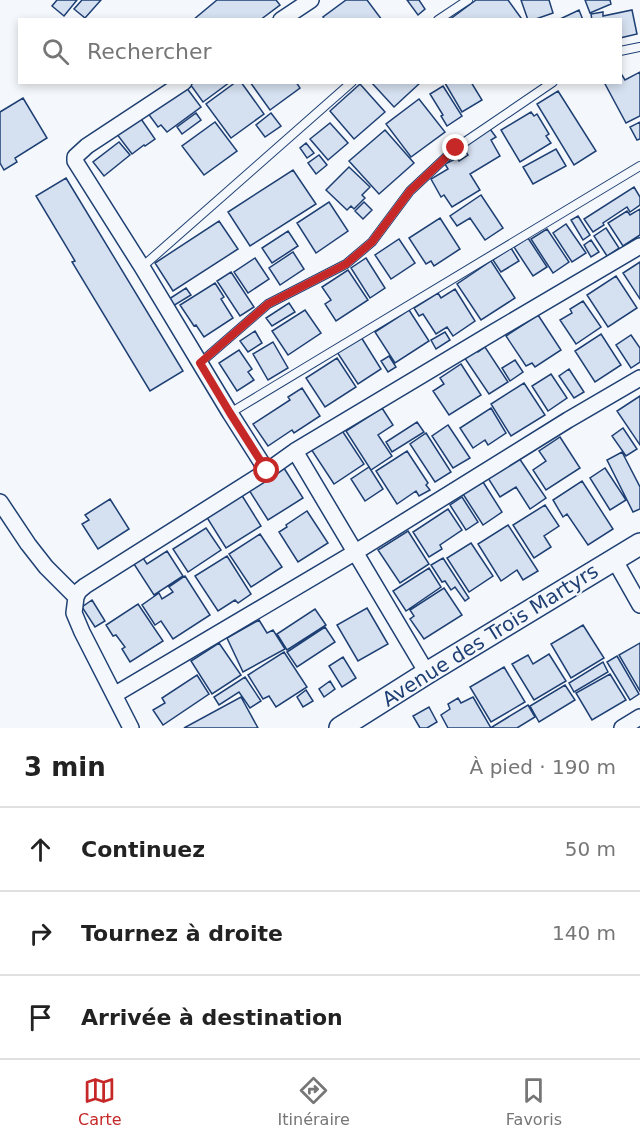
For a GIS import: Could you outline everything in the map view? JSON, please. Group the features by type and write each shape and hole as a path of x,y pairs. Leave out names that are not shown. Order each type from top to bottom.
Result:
{"main road":[{"name":"Avenue des Trois Martyrs","path":"340,728 640,544"}],"street":[{"path":"284,18 311,0"},
{"path":"181,84 87,146 75,157 75,161 267,471"},
{"path":"131,728 74,614 76,597 85,586 295,451 640,246"},
{"path":"114,695 354,553 640,378"},
{"path":"295,451 427,674"},
{"path":"0,502 46,567 76,597"},
{"path":"614,559 640,605"},
{"path":"622,728 640,717"}],"lane":[{"path":"441,18 468,0"},
{"path":"622,51 640,47"},
{"path":"142,267 350,84"},
{"path":"200,363 268,304 346,264 372,242 410,191 456,148 550,84"},
{"path":"230,413 640,166"}],"building":[{"path":"57,0 77,0 64,16 52,6"},
{"path":"82,0 101,0 85,18 74,9"},
{"path":"217,0 276,0 280,5 263,18 195,18"},
{"path":"346,0 367,0 380,18 324,18"},
{"path":"407,0 419,0 425,9 418,15"},
{"path":"476,0 508,0 521,18 452,18"},
{"path":"521,0 549,0 553,13 539,18 527,18"},
{"path":"585,0 610,0 611,4 590,13"},
{"path":"579,10 582,18 562,18"},
{"path":"632,10 637,34 622,38 622,18 592,18 591,14 603,12 603,16"},
{"path":"640,72 640,116 626,123 605,84 622,84 622,75 625,80"},
{"path":"190,84 227,84 203,102"},
{"path":"233,84 242,84 264,114 231,138 206,104"},
{"path":"251,84 297,84 300,88 270,110"},
{"path":"360,84 385,112 354,139 330,111"},
{"path":"373,84 419,84 394,107"},
{"path":"446,84 472,84 482,100 462,112"},
{"path":"443,86 462,116 447,126 430,94"},
{"path":"186,87 201,107 167,132 161,125 158,127 147,112"},
{"path":"558,91 596,151 574,165 537,104"},
{"path":"23,98 47,138 15,158 17,162 4,170 0,163 0,112"},
{"path":"419,99 445,132 411,157 386,124"},
{"path":"531,112 534,116 537,114 549,134 546,136 551,143 520,162 501,130"},
{"path":"196,113 201,120 182,134 177,127"},
{"path":"271,113 281,126 265,137 256,125"},
{"path":"139,116 155,139 132,154 116,133"},
{"path":"215,122 237,151 204,175 182,146"},
{"path":"640,122 640,139 637,140 630,127"},
{"path":"330,123 348,143 328,160 310,139"},
{"path":"490,129 496,137 491,140 500,156 470,174 480,190 452,207 444,195 441,197 431,179 448,169 445,164 457,158 459,161 468,155 462,146"},
{"path":"385,130 414,163 379,194 349,161"},
{"path":"119,142 130,155 104,176 93,162"},
{"path":"306,143 314,153 307,158 300,148"},
{"path":"556,149 566,166 533,184 523,167"},
{"path":"319,155 327,165 316,174 308,163"},
{"path":"349,167 370,187 362,195 365,198 354,209 351,206 347,210 326,190"},
{"path":"293,170 316,204 250,246 228,212"},
{"path":"66,178 183,371 150,391 72,262 75,261 36,196"},
{"path":"634,187 640,197 640,205 630,212 627,207 593,232 584,219"},
{"path":"481,195 503,228 485,240 470,218 457,226 450,216"},
{"path":"329,202 348,231 316,253 297,223"},
{"path":"364,202 372,210 363,219 355,211"},
{"path":"640,209 640,235 623,246 608,223 627,211 630,215"},
{"path":"578,216 590,235 583,240 571,220"},
{"path":"440,218 460,249 434,266 431,261 426,264 409,238"},
{"path":"219,221 238,249 173,291 155,263"},
{"path":"566,224 586,253 572,262 553,233"},
{"path":"606,228 619,248 607,256 594,236"},
{"path":"547,229 569,262 553,273 531,239"},
{"path":"288,231 298,246 272,263 262,248"},
{"path":"528,238 547,267 533,276 514,247"},
{"path":"399,239 415,263 391,279 375,255"},
{"path":"591,240 599,252 591,257 584,245"},
{"path":"511,248 519,261 501,272 493,260"},
{"path":"293,252 304,269 280,285 269,268"},
{"path":"255,258 269,279 248,293 234,272"},
{"path":"366,258 385,288 370,298 351,268"},
{"path":"491,261 515,298 481,320 457,284"},
{"path":"640,262 640,299 623,273"},
{"path":"348,270 368,300 336,321 325,304 331,300 322,287"},
{"path":"231,272 254,307 240,316 217,281"},
{"path":"616,276 637,308 608,327 587,295"},
{"path":"215,283 224,297 221,299 233,318 204,337 180,305"},
{"path":"186,288 191,295 173,306 169,299"},
{"path":"455,289 475,321 453,336 447,327 436,334 423,314 419,316 414,308 438,293 441,298"},
{"path":"583,301 601,327 576,344 560,320 572,313 570,309"},
{"path":"289,303 295,312 272,326 266,318"},
{"path":"305,310 321,333 288,355 272,331"},
{"path":"409,310 429,341 395,363 375,332"},
{"path":"538,315 561,350 535,367 532,363 526,366 506,336"},
{"path":"255,331 262,343 248,352 240,341"},
{"path":"445,332 450,340 436,349 431,340"},
{"path":"601,334 621,365 595,382 575,351"},
{"path":"631,335 640,348 640,362 631,368 616,345"},
{"path":"361,337 381,369 358,384 337,352"},
{"path":"273,342 288,368 268,380 253,354"},
{"path":"474,346 478,352 485,347 508,382 489,394 462,354"},
{"path":"239,350 252,369 248,372 254,380 237,391 219,363"},
{"path":"389,356 396,367 388,372 381,361"},
{"path":"337,358 356,387 325,407 306,378"},
{"path":"515,360 523,372 510,381 502,368"},
{"path":"461,364 481,395 449,415 433,391 444,384 440,378"},
{"path":"569,369 584,392 574,398 559,376"},
{"path":"551,374 567,398 548,411 532,386"},
{"path":"524,383 545,415 511,436 491,404"},
{"path":"302,388 320,416 294,433 292,430 268,446 253,424 290,400 288,397"},
{"path":"640,396 640,445 617,411"},
{"path":"382,408 393,425 378,435 392,456 371,470 346,431"},
{"path":"491,408 506,433 488,445 485,440 473,448 460,428"},
{"path":"417,422 424,432 392,452 386,442"},
{"path":"448,425 470,458 453,468 432,436"},
{"path":"623,428 637,449 626,456 612,436"},
{"path":"341,429 364,464 334,484 311,449"},
{"path":"426,433 451,472 435,482 410,444"},
{"path":"560,437 580,468 546,490 533,470 546,461 539,451"},
{"path":"407,451 428,483 426,485 430,490 419,496 416,491 397,504 376,471"},
{"path":"622,452 640,487 640,509 633,512 607,460"},
{"path":"519,458 546,498 530,509 516,487 500,497 488,478"},
{"path":"282,465 303,498 268,520 249,490"},
{"path":"369,467 383,489 365,501 351,479"},
{"path":"605,468 626,500 610,510 590,478"},
{"path":"582,481 613,529 588,545 567,514 563,517 553,500"},
{"path":"483,482 502,512 483,525 463,494"},
{"path":"241,494 261,526 226,548 206,516"},
{"path":"462,497 478,522 466,530 450,505"},
{"path":"110,499 129,529 98,549 82,524 89,520 85,515"},
{"path":"545,505 559,526 544,536 551,547 534,558 513,525"},
{"path":"448,509 462,530 440,545 442,549 429,557 413,532"},
{"path":"307,511 328,543 298,562 279,532"},
{"path":"508,525 538,571 523,580 517,570 501,581 478,544"},
{"path":"206,528 221,550 188,572 173,549"},
{"path":"408,531 429,564 400,583 378,550"},
{"path":"260,534 282,567 251,587 229,554"},
{"path":"471,543 493,576 469,592 447,558"},
{"path":"167,551 183,576 154,595 132,561 141,555 147,564"},
{"path":"227,556 251,594 238,603 235,600 218,611 195,576"},
{"path":"443,558 469,598 465,601 455,587 451,590 445,581 442,582 431,565"},
{"path":"429,568 441,587 406,611 393,591"},
{"path":"185,576 210,615 173,639 161,621 155,625 142,605 159,593 162,599 173,592 169,587"},
{"path":"444,588 462,615 424,639 410,619 414,616 410,610"},
{"path":"92,600 105,621 95,627 82,607"},
{"path":"138,604 163,641 130,662 122,649 125,647 116,635 113,636 106,625"},
{"path":"367,608 388,644 358,661 337,625"},
{"path":"315,609 326,625 287,650 277,634"},
{"path":"259,620 267,633 273,630 285,649 243,672 227,638"},
{"path":"583,625 604,658 571,678 551,644"},
{"path":"325,627 335,642 297,667 287,652"},
{"path":"219,643 241,675 212,694 191,661"},
{"path":"640,643 640,691 619,655"},
{"path":"284,652 307,687 276,707 269,696 263,699 248,675"},
{"path":"549,654 566,681 534,700 512,664 528,655 533,664"},
{"path":"617,656 639,694 630,700 607,662"},
{"path":"343,657 356,678 342,687 329,666"},
{"path":"603,662 608,672 574,692 569,683"},
{"path":"504,667 525,702 491,722 470,687"},
{"path":"610,674 626,700 592,720 576,693"},
{"path":"197,675 209,694 163,725 153,710 165,703 162,698"},
{"path":"245,677 261,701 250,708 239,692 219,705 214,697"},
{"path":"330,681 335,689 324,697 319,689"},
{"path":"565,685 575,700 539,722 530,706"},
{"path":"306,690 313,701 303,707 297,697"},
{"path":"241,697 258,728 184,728"},
{"path":"473,697 491,728 448,728 441,715 450,709 448,704 458,698 461,703"},
{"path":"528,705 535,717 517,728 492,728 492,727"},
{"path":"429,707 437,722 427,728 420,728 413,716"}],"route":[{"path":"267,471 200,363 268,304 346,264 372,242 410,191 456,148"}]}
